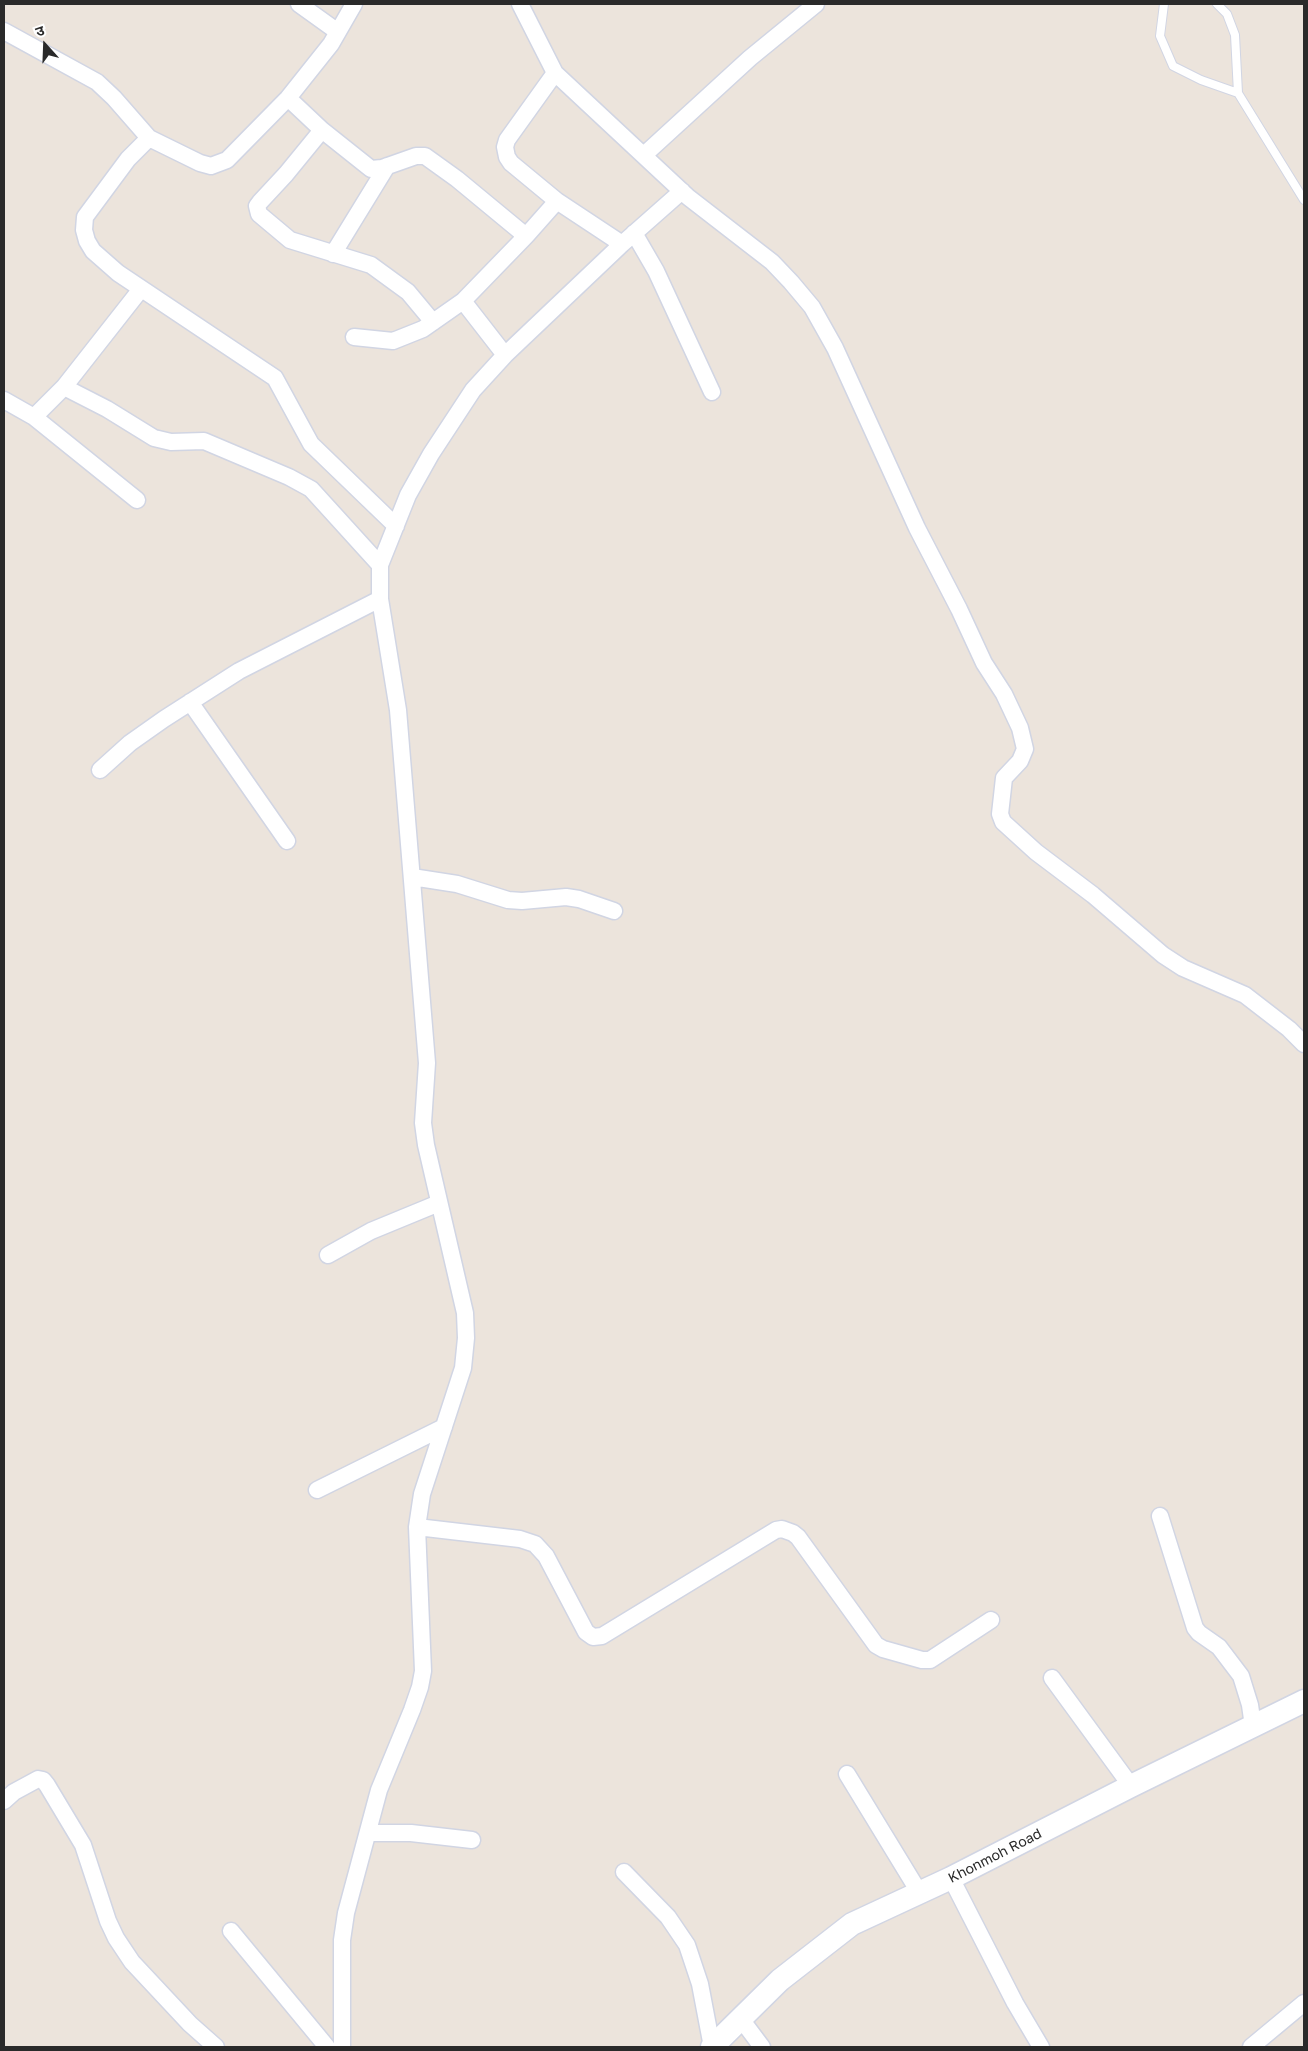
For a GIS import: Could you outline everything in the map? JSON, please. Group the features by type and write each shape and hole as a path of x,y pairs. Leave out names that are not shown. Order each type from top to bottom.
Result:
{"main road":[{"name":"Khonmoh Road","path":"712,2047 780,1980 852,1924 951,1878 1131,1786 1304,1701"}],"street":[{"path":"299,4 338,32"},
{"path":"4,31 97,82 114,98 149,138 200,163 211,166 227,160 288,98 330,44 354,4"},
{"path":"520,4 555,73 682,191 772,262 792,282 812,307 835,348 917,528 959,609 984,663 1004,694 1020,728 1024,749 1020,761 1004,778 1000,814 1003,822 1036,852 1093,895 1163,955 1183,968 1245,995 1289,1029 1304,1044"},
{"path":"644,155 750,58 816,4"},
{"path":"555,73 507,140 505,147 507,157 511,163 557,201 622,244"},
{"path":"288,98 322,130 366,166 376,169 420,156 430,158 526,236"},
{"path":"322,130 257,206 262,217 290,240 371,265 400,284 416,300 433,322"},
{"path":"149,138 128,160 84,217 84,230 87,241 93,251 118,273 275,378 311,444 396,526"},
{"path":"333,254 387,166"},
{"path":"342,2047 342,1940 346,1913 379,1790 420,1687 423,1671 417,1527 422,1494 463,1368 466,1329 465,1313 426,1145 424,1123 427,1063 398,710 380,599 380,565 408,495 431,454 473,390 505,355 622,244 682,191"},
{"path":"354,337 387,341 400,340 433,322 463,301 557,201"},
{"path":"634,233 656,272 712,392"},
{"path":"34,417 64,387 141,289"},
{"path":"463,301 505,355"},
{"path":"64,387 107,409 154,438 171,442 204,442 288,477 311,489 380,565"},
{"path":"4,400 34,417 136,500"},
{"path":"100,770 130,744 164,719 239,671 380,599"},
{"path":"190,702 287,841"},
{"path":"412,877 457,884 508,900 522,901 566,897 579,899 614,911"},
{"path":"328,1255 379,1227 439,1203"},
{"path":"317,1490 444,1427"},
{"path":"1160,1516 1195,1628 1199,1634 1220,1647 1241,1676 1250,1705 1253,1726"},
{"path":"417,1527 520,1539 535,1544 546,1556 586,1632 593,1637 602,1636 776,1530 782,1529 793,1532 798,1537 876,1645 883,1649 922,1660 930,1660 991,1620"},
{"path":"1052,1678 1131,1786"},
{"path":"847,1774 919,1892"},
{"path":"4,1801 14,1792 38,1779 43,1780 83,1845 108,1921 116,1938 132,1962 190,2024 216,2047"},
{"path":"368,1833 411,1834 472,1840"},
{"path":"624,1872 668,1917 687,1945 700,1984 712,2047"},
{"path":"951,1878 1015,2003 1041,2047"},
{"path":"231,1931 327,2047"},
{"path":"1251,2047 1304,2003"},
{"path":"741,2018 762,2047"}],"lane":[{"path":"1164,4 1160,36 1172,66 1238,94"},
{"path":"1217,4 1227,14 1235,35 1238,94 1304,200"}]}
